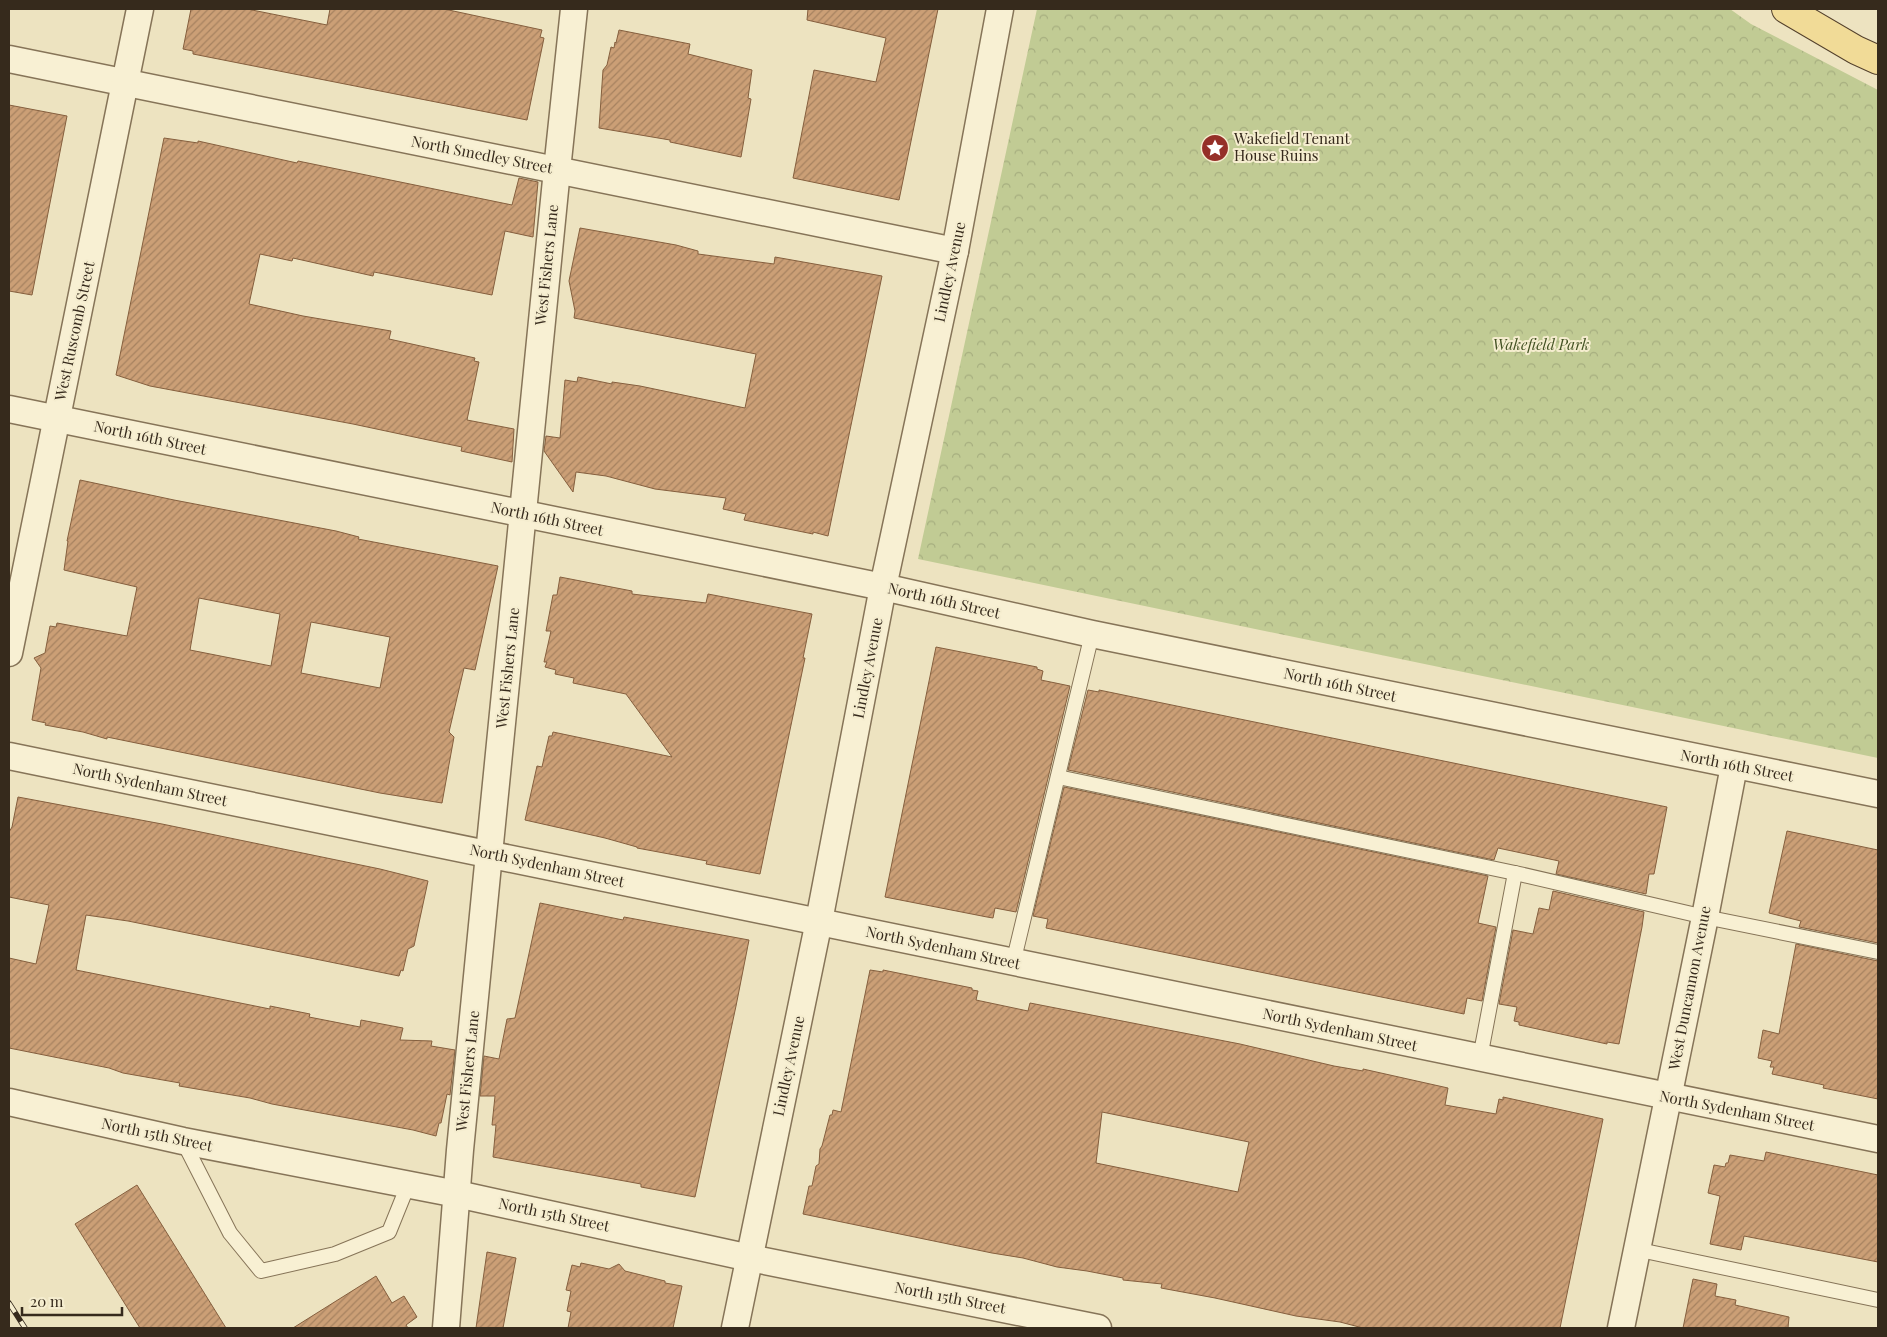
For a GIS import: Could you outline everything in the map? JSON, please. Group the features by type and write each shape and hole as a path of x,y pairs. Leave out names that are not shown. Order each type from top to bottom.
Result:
{"main road":[{"path":"1786,9 1856,50 1878,60"}],"street":[{"name":"West Ruscomb Street","path":"9,653 140,9"},
{"name":"West Fishers Lane","path":"446,1328 489,854 574,9"},
{"name":"Lindley Avenue","path":"735,1328 818,921 883,588 955,251 1000,9"},
{"name":"North Smedley Street","path":"9,59 955,251"},
{"name":"North 16th Street","path":"9,409 883,588 1092,634 1878,794"},
{"name":"North Sydenham Street","path":"9,756 1878,1139"},
{"name":"West Duncannon Avenue","path":"1620,1328 1705,917 1734,766"},
{"name":"North 15th Street","path":"9,1102 183,1142 457,1194 750,1258 1098,1328"}],"lane":[{"path":"1013,963 1092,634"},
{"path":"1058,777 1515,873 1705,917 1878,952"},
{"path":"1480,1058 1515,873"},
{"path":"183,1142 230,1232 261,1271 335,1254 389,1232 408,1185"},
{"path":"1635,1249 1878,1300"}],"green space":[{"name":"Wakefield Park","path":"1037,9 1730,9 1751,24 1878,90 1878,758 918,559"}],"building":[{"path":"191,9 247,9 327,25 330,9 444,9 542,30 540,37 544,38 527,120 193,54 193,51 183,49"},
{"path":"808,9 938,9 899,200 793,178 814,70 876,82 886,38 807,20"},
{"path":"619,30 690,44 688,54 752,70 748,98 751,99 741,157 670,142 670,140 599,128 603,70 607,65 611,47 614,48 616,43"},
{"path":"9,105 67,116 32,295 9,291"},
{"path":"164,138 198,143 198,141 297,163 298,161 512,205 519,178 538,182 533,237 505,231 492,295 374,272 373,276 293,258 292,261 260,254 249,304 303,316 391,331 389,339 475,358 474,361 479,362 467,420 514,429 512,462 461,451 462,447 353,424 150,386 116,375"},
{"path":"580,228 676,245 698,251 698,254 774,264 775,257 882,276 828,536 744,520 746,514 723,509 726,498 655,489 606,476 576,472 573,492 544,451 546,436 560,438 565,380 577,382 578,377 612,384 612,382 640,386 745,408 756,354 574,318 575,311 569,281"},
{"path":"80,480 336,531 359,537 358,539 498,566 475,670 464,668 449,732 454,737 442,803 380,793 107,737 107,739 83,732 45,725 46,723 32,720 41,668 34,658 45,653 50,626 56,627 57,623 127,636 137,587 64,570 67,541","holes":["199,598 280,614 271,666 190,650","311,622 390,637 380,688 301,673"]},
{"path":"560,577 632,591 632,594 706,603 708,594 812,614 803,658 805,658 760,874 706,864 707,861 637,848 605,838 525,820 537,766 542,767 549,736 552,736 553,732 672,757 626,694 573,683 574,678 555,674 556,670 545,667 547,662 544,662 551,631 546,631 553,595 557,595"},
{"path":"936,647 1037,667 1037,669 1043,671 1041,680 1070,686 1016,912 995,908 993,918 885,897"},
{"path":"1088,690 1099,692 1099,690 1667,807 1654,874 1649,874 1646,894 1556,874 1559,861 1498,848 1494,860 1068,770"},
{"path":"1064,787 1488,876 1478,923 1496,927 1482,1001 1467,998 1464,1014 1046,928 1048,919 1033,916"},
{"path":"18,797 162,824 380,869 428,881 414,946 408,949 403,971 401,970 399,976 128,921 86,915 76,970 270,1009 270,1006 310,1014 309,1017 360,1027 361,1020 403,1028 400,1040 432,1041 431,1046 455,1050 450,1095 447,1094 441,1123 439,1123 436,1136 250,1098 179,1086 180,1083 123,1073 109,1068 9,1048 9,958 36,964 49,905 9,897 9,832 12,827"},
{"path":"1787,831 1878,850 1878,943 1799,927 1801,921 1769,913"},
{"path":"1553,891 1644,912 1619,1044 1607,1042 1607,1044 1519,1025 1519,1022 1514,1021 1517,1007 1499,1004 1513,930 1533,934 1539,908 1549,910"},
{"path":"540,903 623,920 624,917 749,940 695,1197 641,1187 641,1184 493,1157 496,1125 492,1125 495,1096 480,1096 484,1056 499,1059 507,1019 515,1018"},
{"path":"1796,944 1878,961 1878,1099 1823,1088 1824,1085 1772,1074 1774,1067 1770,1067 1772,1061 1758,1058 1763,1030 1779,1034"},
{"path":"870,970 883,972 883,970 972,988 972,990 978,991 976,1000 1028,1011 1030,1003 1240,1044 1334,1066 1363,1071 1363,1069 1448,1088 1445,1105 1496,1114 1499,1099 1503,1100 1503,1097 1603,1119 1560,1328 1363,1328 1161,1288 1162,1284 1123,1280 1123,1278 1057,1267 1023,1258 803,1214 809,1186 812,1186 816,1166 819,1164 820,1149 830,1115 832,1115 833,1110 841,1112","holes":["1102,1112 1249,1142 1238,1192 1096,1163"]},
{"path":"1766,1152 1878,1175 1878,1262 1744,1236 1741,1250 1710,1244 1720,1196 1708,1193 1714,1165 1725,1167 1730,1155 1764,1161"},
{"path":"137,1185 226,1328 140,1328 75,1224"},
{"path":"487,1252 516,1258 503,1328 476,1328"},
{"path":"581,1263 609,1269 619,1264 625,1271 682,1286 673,1328 568,1328 571,1312 567,1311 571,1291 566,1290 572,1265 580,1267"},
{"path":"376,1276 392,1303 404,1296 417,1317 406,1325 408,1328 293,1328"},
{"path":"1693,1279 1717,1284 1715,1296 1736,1300 1735,1305 1789,1317 1788,1328 1683,1328"}],"railway":[{"path":"9,1303 25,1328"}],"place":[{"name":"Wakefield Tenant House Ruins","path":"1215,148"}]}
